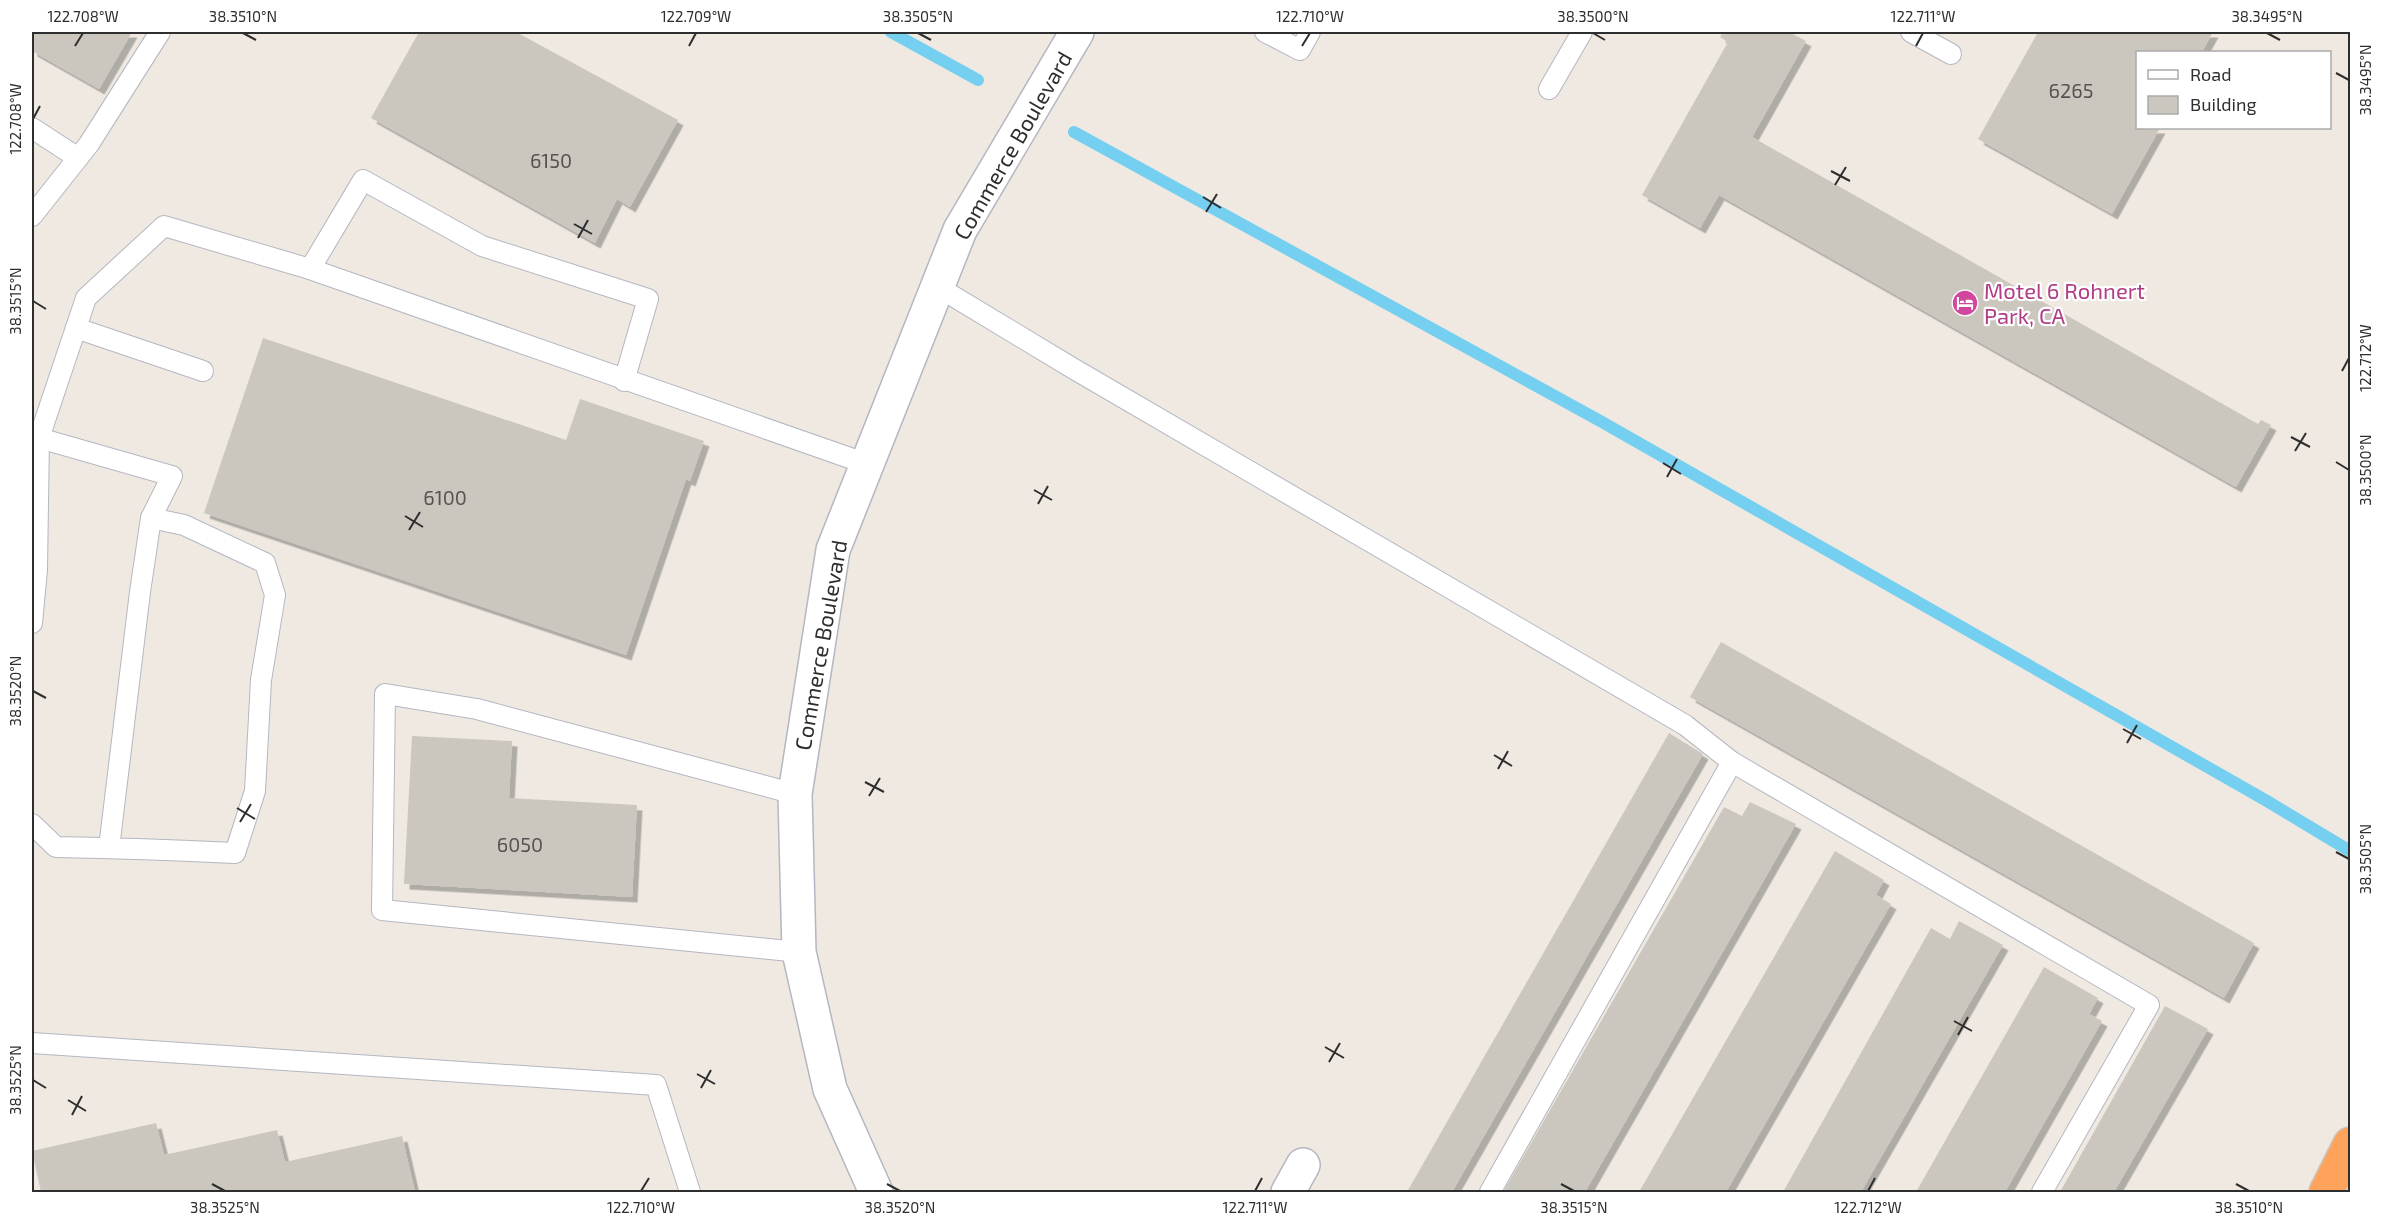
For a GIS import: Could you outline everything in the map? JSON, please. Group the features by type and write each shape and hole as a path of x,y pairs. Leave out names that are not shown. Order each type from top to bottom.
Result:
{"highway":[{"path":"2326,1192 2350,1144"}],"street":[{"name":"Commerce Boulevard","path":"876,1192 830,1089 799,952 795,794 833,549 960,230 1077,32"}],"lane":[{"path":"32,216 89,144 160,32"},
{"path":"1265,32 1300,50 1310,32"},
{"path":"1549,89 1582,32"},
{"path":"1911,32 1952,54"},
{"path":"32,128 78,158"},
{"path":"310,269 363,180 482,246 648,299 624,381"},
{"path":"32,623 37,570 39,438 86,298 164,226 310,269 624,381 867,464"},
{"path":"938,287 1095,382 1685,725 1732,762 2149,1005 2042,1192"},
{"path":"76,328 203,370"},
{"path":"39,438 172,476 151,518 138,603 109,848"},
{"path":"32,824 56,847 235,853 255,791 261,680 275,595 265,563 184,525 151,518"},
{"path":"795,794 477,709 385,694 382,910 799,952"},
{"path":"1490,1192 1732,762"},
{"path":"32,1043 656,1085 690,1192"}],"building":[{"path":"32,32 132,32 99,89 32,51"},
{"path":"419,32 516,32 678,120 630,207 617,199 595,243 371,118"},
{"path":"1723,32 1789,32 1806,41 1752,137 2258,424 2261,420 2271,425 2236,487 1719,195 1700,228 1642,195 1728,42 1720,37"},
{"path":"2038,32 2213,32 2203,51 2136,51 2136,129 2159,129 2112,214 1978,139"},
{"path":"263,338 566,440 580,399 704,441 690,481 686,479 626,655 204,513"},
{"path":"1721,642 2254,943 2224,998 1690,697"},
{"path":"1669,733 1703,754 1452,1192 1407,1192"},
{"path":"412,736 512,741 509,798 637,805 632,897 404,884"},
{"path":"1750,802 1796,824 1585,1192 1503,1192 1724,807 1742,816"},
{"path":"1835,851 1884,880 1876,895 1891,904 1726,1192 1639,1192"},
{"path":"1959,921 2003,945 1861,1192 1783,1192 1931,928 1950,939"},
{"path":"2044,967 2098,998 2089,1014 2102,1021 2005,1192 1916,1192"},
{"path":"2165,1006 2208,1029 2114,1192 2060,1192"},
{"path":"156,1123 164,1155 277,1130 285,1162 402,1136 415,1192 41,1192 32,1151"}],"waterway":[{"path":"891,32 978,80"},
{"path":"1074,132 1602,422 2267,801 2350,851"}],"place":[{"name":"Motel 6 Rohnert Park, CA","path":"1965,303"}]}
